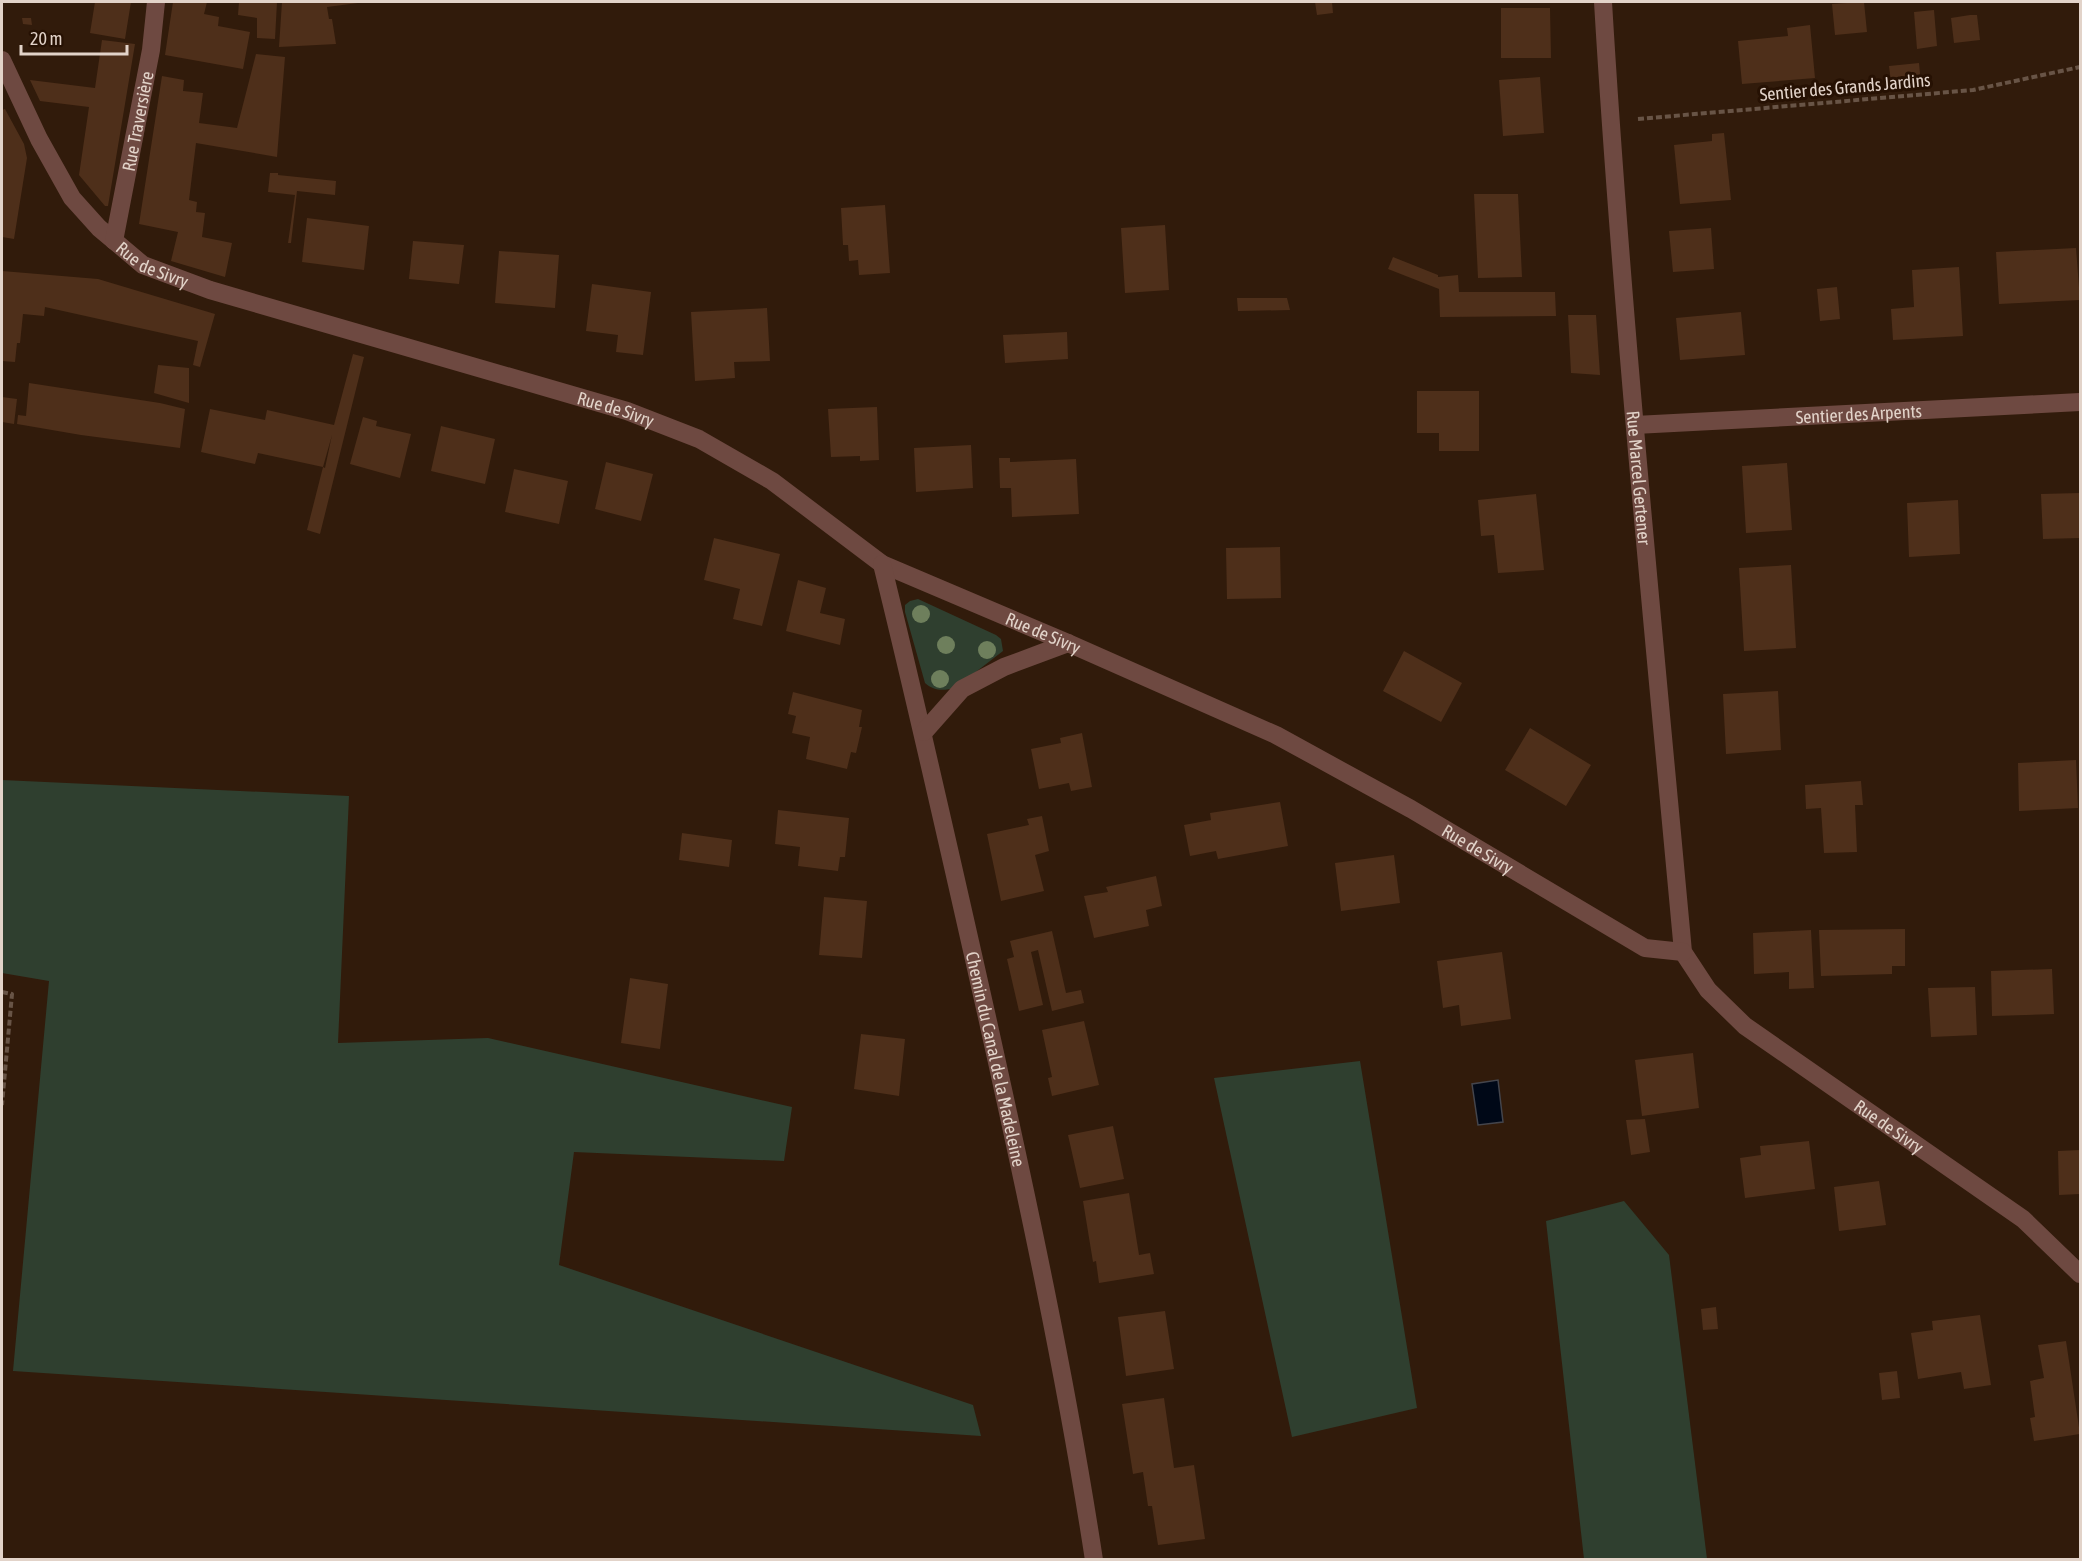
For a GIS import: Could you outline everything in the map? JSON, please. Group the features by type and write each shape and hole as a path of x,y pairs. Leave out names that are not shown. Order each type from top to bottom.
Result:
{"street":[{"name":"Rue Traversière","path":"114,241 151,50 156,2"},
{"name":"Rue Marcel Gertener","path":"1603,2 1610,122 1635,425 1683,952"},
{"name":"Rue de Sivry","path":"2,60 39,139 72,198 114,241 143,265 210,290 627,411 699,439 772,481 882,564 1276,735 1411,809 1645,948 1683,952 1708,990 1745,1026 2023,1219 2080,1274"},
{"name":"Sentier des Arpents","path":"1635,425 2080,402"},
{"name":"Chemin du Canal de la Madeleine","path":"882,564 924,732 1027,1195 1077,1452 1094,1560"},
{"path":"924,732 962,690 1004,667 1068,643"}],"path":[{"name":"Sentier des Grands Jardins","path":"1610,122 1973,90 2080,67"},
{"path":"2,992 12,994 2,1105"}],"green space":[{"path":"918,599 996,635 1001,639 1003,651 955,688 939,690 928,686 925,683 905,612 905,605"},
{"path":"2,780 349,796 338,1043 488,1038 792,1107 784,1161 574,1152 559,1265 973,1405 981,1436 13,1371 49,981 2,973"},
{"path":"1360,1061 1417,1408 1292,1437 1214,1078"},
{"path":"1624,1201 1669,1255 1707,1559 1584,1559 1546,1221"}],"water":[{"path":"1498,1080 1503,1122 1478,1125 1472,1084"}],"building":[{"path":"95,2 131,2 125,39 90,33"},
{"path":"173,2 207,2 204,14 219,17 218,26 250,32 243,69 165,55"},
{"path":"239,2 277,2 275,39 257,38 257,18 238,15"},
{"path":"282,2 358,3 327,7 329,19 332,19 336,44 279,47"},
{"path":"1315,2 1332,2 1333,13 1317,15"},
{"path":"1864,2 1867,32 1835,35 1832,4"},
{"path":"1501,8 1550,8 1551,58 1501,58"},
{"path":"1934,10 1937,46 1917,49 1914,12"},
{"path":"1977,15 1980,40 1954,43 1951,18"},
{"path":"22,18 31,18 32,25 23,24"},
{"path":"1810,25 1815,78 1742,84 1738,41 1788,36 1787,28"},
{"path":"102,40 135,44 108,206 105,206 79,175 89,107 40,101 30,80 95,88"},
{"path":"256,54 285,57 277,157 196,143 189,200 197,202 196,212 205,213 202,237 232,243 225,277 171,261 178,232 139,224 162,76 184,80 183,91 203,93 199,123 237,128"},
{"path":"1919,63 1921,84 1892,90 1889,66"},
{"path":"1540,77 1544,133 1503,136 1499,80"},
{"path":"5,109 24,144 27,158 14,239 2,237 2,110"},
{"path":"1724,133 1731,200 1680,204 1674,145 1712,141 1712,134"},
{"path":"270,173 336,181 335,195 297,191 291,243 288,243 295,195 268,192"},
{"path":"1474,194 1518,194 1522,277 1478,278"},
{"path":"885,205 890,273 859,275 858,260 849,261 848,245 843,245 841,208"},
{"path":"307,218 369,226 364,270 302,262"},
{"path":"1165,225 1169,290 1125,293 1121,228"},
{"path":"1711,228 1714,269 1673,272 1669,231"},
{"path":"413,241 464,245 459,284 409,279"},
{"path":"2076,248 2080,300 1999,304 1996,252"},
{"path":"499,251 559,255 555,308 495,303"},
{"path":"1393,257 1438,275 1438,277 1458,275 1459,292 1555,292 1556,316 1440,317 1439,289 1388,269"},
{"path":"1959,267 1963,336 1893,340 1891,309 1914,307 1912,270"},
{"path":"2,271 98,279 215,314 200,367 193,365 198,341 45,307 44,316 23,314 20,343 17,343 15,362 2,361"},
{"path":"592,284 651,292 643,355 616,352 618,335 586,331"},
{"path":"1837,287 1840,319 1820,321 1817,289"},
{"path":"1237,298 1287,298 1290,310 1238,311"},
{"path":"767,308 770,361 734,362 735,378 695,381 691,312"},
{"path":"1741,312 1745,355 1680,360 1676,318"},
{"path":"1568,315 1596,315 1600,375 1571,373"},
{"path":"1067,332 1068,359 1005,363 1003,335"},
{"path":"353,354 364,357 320,534 307,530 323,467 258,453 255,464 201,452 210,409 265,420 267,410 334,425","holes":["332,435 325,468 323,467"]},
{"path":"158,365 189,368 189,403 154,393"},
{"path":"29,383 160,403 185,409 180,448 17,424 18,415 26,416"},
{"path":"1417,391 1479,391 1479,451 1439,451 1439,433 1417,433"},
{"path":"2,397 17,399 14,424 2,422"},
{"path":"877,407 879,460 860,461 860,456 831,457 828,409"},
{"path":"363,417 377,421 376,426 411,434 400,478 350,464"},
{"path":"441,426 495,439 485,484 431,471"},
{"path":"971,445 973,488 916,492 914,448"},
{"path":"999,458 1010,458 1010,462 1076,459 1079,514 1012,517 1011,488 1000,488"},
{"path":"606,462 653,474 641,521 595,509"},
{"path":"1787,463 1792,530 1746,533 1742,466"},
{"path":"514,469 568,481 559,524 505,512"},
{"path":"2080,493 2080,538 2043,539 2041,494"},
{"path":"1536,494 1544,570 1498,573 1494,535 1481,536 1478,500"},
{"path":"1958,500 1960,554 1909,557 1907,503"},
{"path":"714,538 780,554 762,626 733,619 740,589 704,580"},
{"path":"1280,547 1281,598 1227,599 1226,548"},
{"path":"1791,565 1796,648 1744,651 1739,568"},
{"path":"798,580 826,588 820,613 845,619 840,645 786,631"},
{"path":"1404,651 1462,683 1441,722 1383,691"},
{"path":"1778,691 1781,750 1726,754 1723,694"},
{"path":"793,692 862,710 859,727 862,727 856,753 851,752 847,769 806,759 810,737 792,733 796,716 788,714"},
{"path":"1530,728 1591,765 1566,806 1505,770"},
{"path":"1082,733 1092,787 1071,791 1069,783 1039,789 1031,749 1061,743 1060,738"},
{"path":"2076,760 2078,808 2019,811 2018,763"},
{"path":"1861,781 1863,805 1855,805 1857,852 1824,853 1821,808 1806,809 1805,785"},
{"path":"1280,802 1288,846 1218,859 1216,851 1190,856 1184,825 1211,820 1210,813"},
{"path":"778,810 849,818 845,857 840,857 838,871 798,866 800,847 775,844"},
{"path":"1042,816 1049,851 1035,855 1044,891 1001,901 987,834 1029,825 1027,819"},
{"path":"682,833 732,840 729,867 679,860"},
{"path":"1394,855 1400,903 1341,911 1335,863"},
{"path":"1156,876 1162,906 1146,910 1149,926 1094,938 1084,896 1108,892 1106,887"},
{"path":"824,897 867,901 862,958 819,955"},
{"path":"1905,929 1905,966 1892,966 1892,974 1821,976 1819,930"},
{"path":"1811,930 1814,988 1789,989 1789,972 1754,974 1753,933"},
{"path":"1052,931 1066,993 1081,990 1084,1003 1052,1011 1038,950 1031,952 1043,1005 1019,1011 1007,959 1014,957 1010,941"},
{"path":"1502,952 1511,1019 1461,1026 1459,1005 1443,1008 1437,961"},
{"path":"2052,969 2054,1014 1992,1016 1991,971"},
{"path":"630,978 668,984 660,1049 621,1043"},
{"path":"1975,987 1977,1035 1931,1037 1928,988"},
{"path":"1084,1021 1099,1085 1052,1096 1048,1078 1052,1077 1042,1030"},
{"path":"861,1034 905,1039 899,1096 854,1089"},
{"path":"1693,1053 1699,1108 1642,1116 1635,1060"},
{"path":"1645,1119 1650,1152 1631,1155 1626,1120"},
{"path":"1113,1126 1124,1179 1080,1188 1068,1135"},
{"path":"1809,1141 1815,1189 1745,1198 1740,1158 1761,1155 1760,1146"},
{"path":"2080,1150 2080,1194 2059,1195 2058,1151"},
{"path":"1879,1181 1886,1225 1839,1231 1834,1187"},
{"path":"1129,1193 1139,1255 1150,1253 1154,1274 1099,1283 1096,1261 1093,1262 1083,1201"},
{"path":"1716,1307 1718,1329 1703,1330 1701,1309"},
{"path":"1165,1311 1174,1369 1126,1376 1118,1317"},
{"path":"1980,1315 1991,1385 1964,1389 1961,1372 1918,1379 1911,1333 1933,1330 1932,1321"},
{"path":"2066,1341 2080,1434 2034,1441 2030,1418 2035,1417 2030,1381 2044,1378 2038,1345"},
{"path":"1897,1371 1900,1398 1882,1400 1879,1373"},
{"path":"1164,1398 1174,1468 1194,1465 1205,1539 1158,1545 1152,1506 1148,1506 1143,1472 1133,1474 1122,1404"}]}
